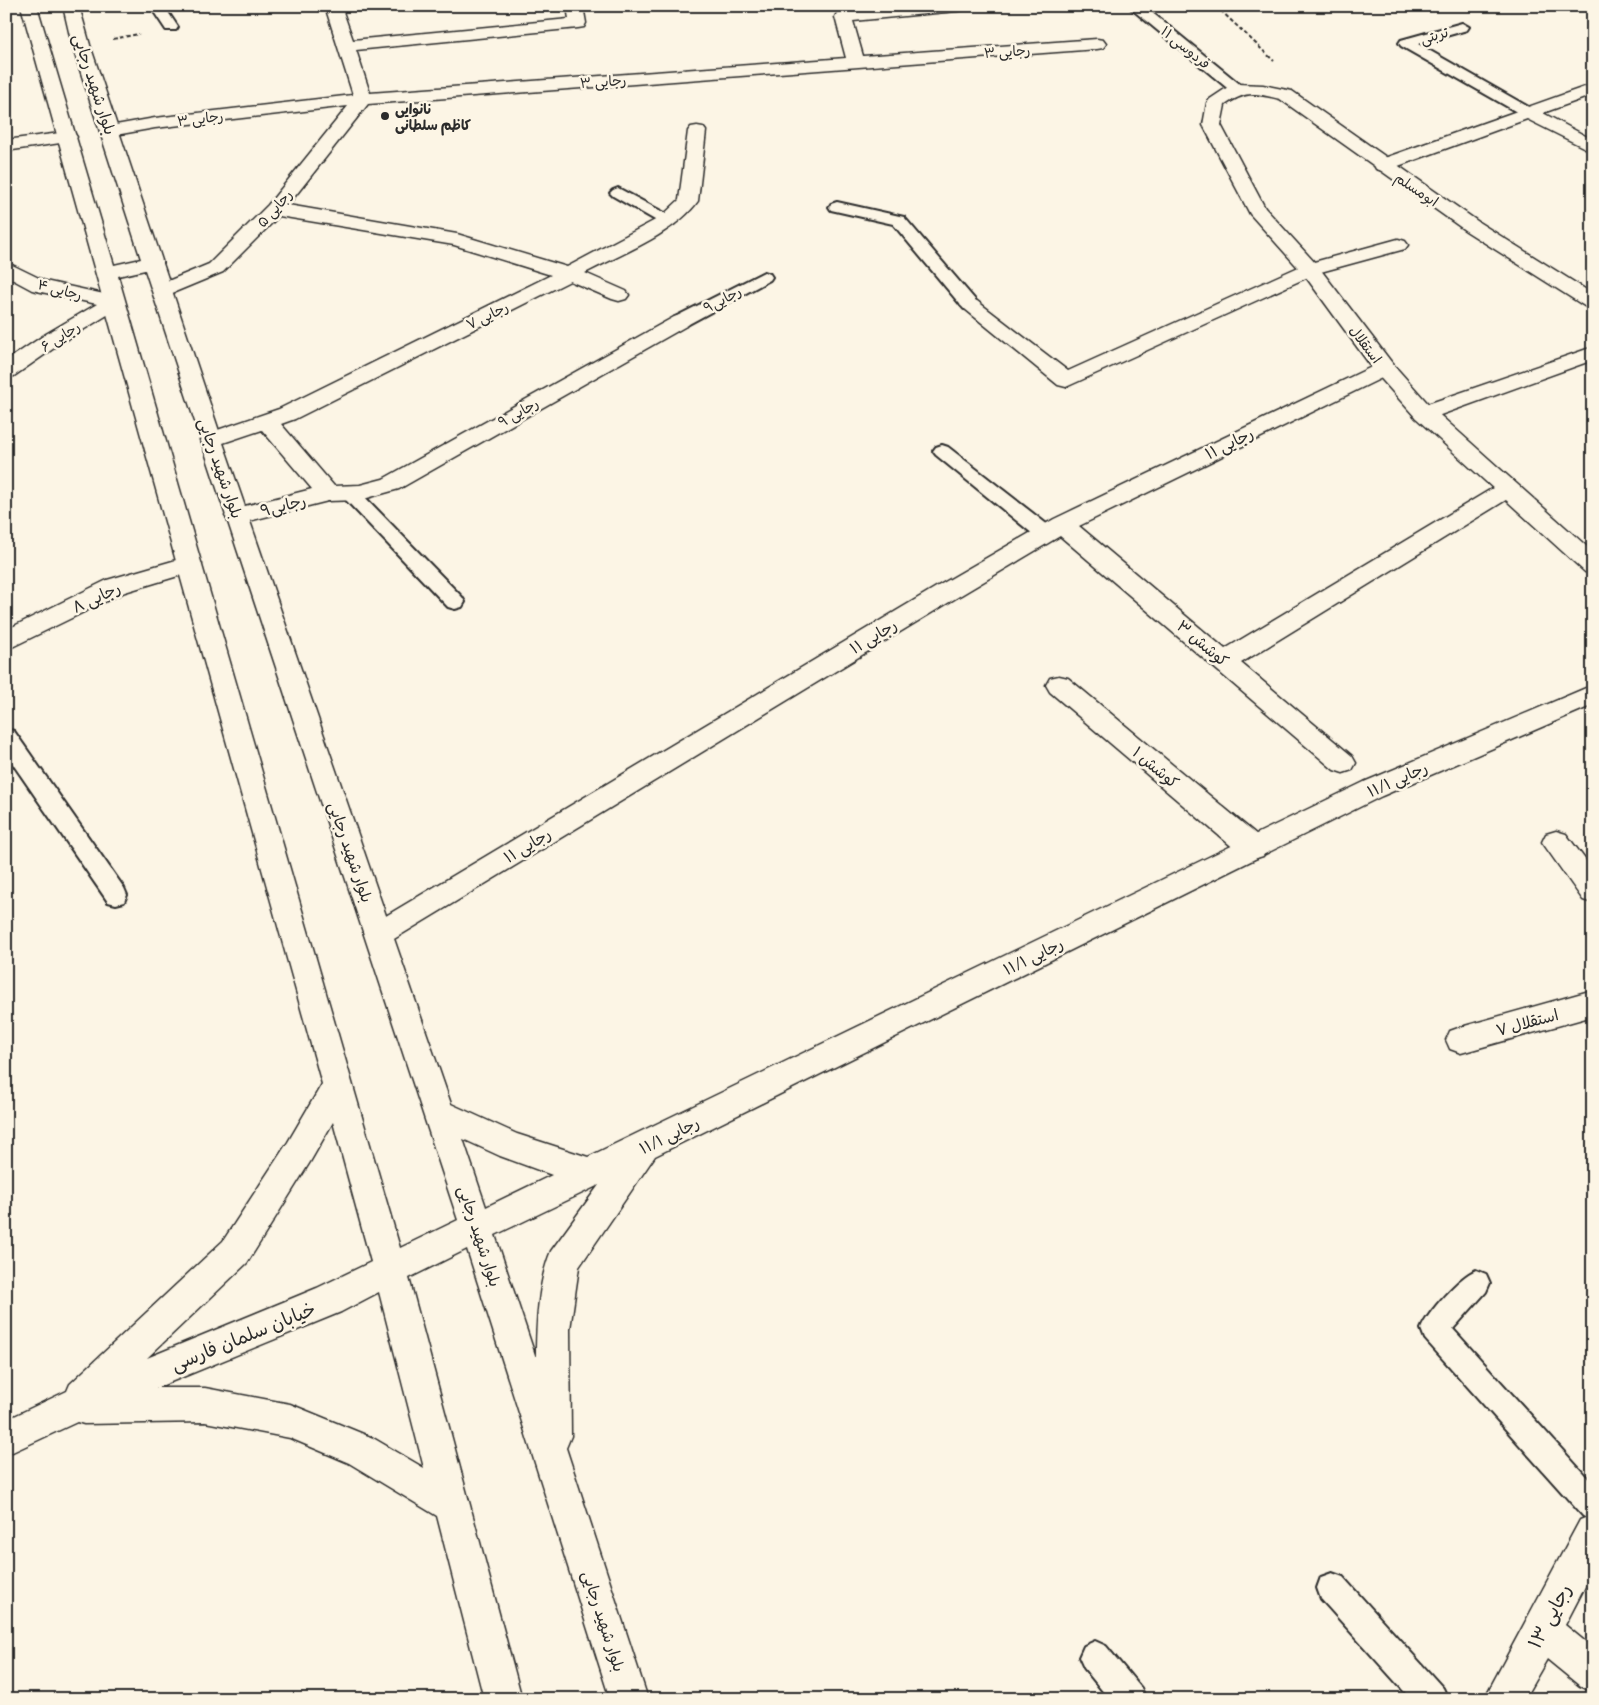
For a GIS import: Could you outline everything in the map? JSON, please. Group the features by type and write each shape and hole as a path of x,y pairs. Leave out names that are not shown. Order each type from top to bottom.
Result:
{"street":[{"path":"29,6 116,302 338,1084 390,1270 503,1699"},
{"name":"بلوار شهید رجایی","path":"70,6 81,45 237,516 477,1228 629,1699"},
{"path":"333,6 363,99"},
{"path":"346,46 578,22 575,6"},
{"path":"856,62 843,17 957,6"},
{"name":"رجایی ۳","path":"110,131 155,123 363,99 1097,44"},
{"path":"1383,166 1593,88"},
{"name":"ابومسلم","path":"1237,89 1263,90 1286,94 1383,166 1473,227 1593,304"},
{"name":"استقلال","path":"1237,89 1216,103 1212,125 1257,210 1310,269 1384,368 1424,413 1506,490 1593,566"},
{"name":"رجایی ۵","path":"163,290 216,268 276,209 363,99"},
{"path":"1526,112 1593,147"},
{"name":"رجایی ۷","path":"212,440 287,414 569,274 668,221 688,201 697,131"},
{"path":"6,146 68,137"},
{"path":"276,209 457,240 569,274 619,295"},
{"path":"970,305 1066,380 1310,269 1398,245"},
{"path":"107,272 153,262"},
{"name":"رجایی ۴","path":"6,268 39,286 116,302"},
{"name":"رجایی ۶","path":"6,370 116,302"},
{"name":"رجایی ۹","path":"328,494 352,494 391,484 681,321"},
{"path":"1424,413 1593,353"},
{"name":"رجایی ۱۱","path":"379,934 1054,530 1384,368"},
{"path":"266,421 328,494"},
{"path":"1224,661 1257,643 1506,490"},
{"name":"رجایی۹","path":"237,516 328,494"},
{"name":"کوشش ۳","path":"1054,530 1224,661 1343,763"},
{"name":"رجایی ۸","path":"6,641 116,586 190,564"},
{"name":"کوشش ۱","path":"1059,686 1253,848"},
{"name":"رجایی ۱۱/۱","path":"477,1228 1373,789 1593,694"},
{"path":"1556,842 1593,892"},
{"name":"استقلال ۷","path":"1460,1040 1593,1003"},
{"path":"70,1407 235,1252 299,1152 338,1084"},
{"path":"439,1114 511,1146 591,1173"},
{"path":"553,1462 553,1329 562,1262 644,1147"},
{"name":"خیابان سلمان فارسی","path":"6,1438 70,1407 329,1300 477,1228"},
{"path":"70,1407 204,1405 290,1421 361,1450 452,1505"},
{"name":"رجایی ۱۳","path":"1503,1699 1542,1630 1593,1532"},
{"path":"1542,1630 1593,1673"}],"lane":[{"path":"156,6 171,27"},
{"name":"فردوسی ۱۱","path":"1135,6 1237,89"},
{"name":"تربتی","path":"1462,27 1406,43 1526,112"},
{"path":"618,193 668,221"},
{"path":"837,207 898,220 970,305"},
{"name":"رجایی۹","path":"681,321 764,277"},
{"path":"942,451 1054,530"},
{"path":"352,494 455,602"},
{"path":"6,737 116,895"},
{"path":"1476,1283 1435,1329 1593,1506"},
{"path":"1332,1588 1432,1699"},
{"path":"1095,1657 1130,1699"}],"path":[{"path":"1216,6 1278,65 1286,94"},
{"path":"81,45 171,27"}],"place":[{"name":"نانوایی کاظم سلطانی","path":"385,116"}]}
